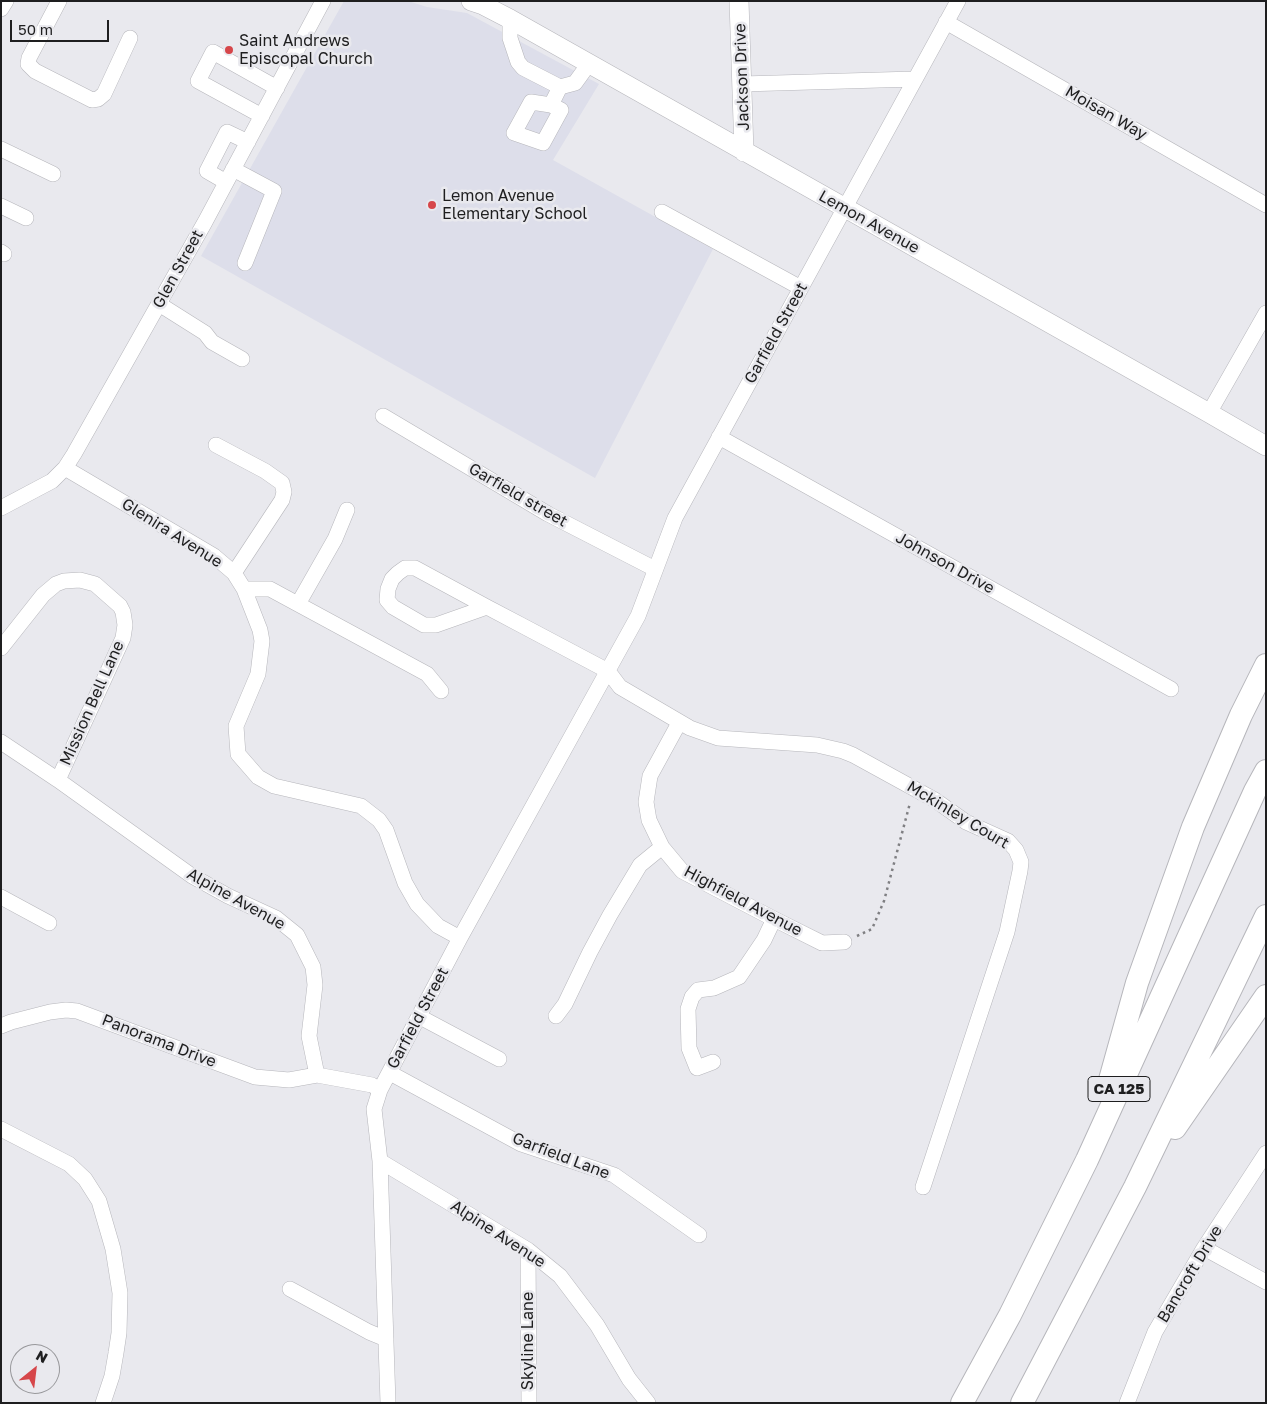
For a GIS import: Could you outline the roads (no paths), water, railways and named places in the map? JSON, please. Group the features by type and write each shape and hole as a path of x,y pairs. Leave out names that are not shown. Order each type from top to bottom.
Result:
{"highway":[{"path":"1087,1160 1137,983 1193,827 1241,715 1266,665"},
{"name":"CA 125","path":"962,1403 1010,1315 1087,1160 1255,791 1266,771"},
{"name":"CA 125","path":"1022,1403 1135,1187 1266,916"},
{"path":"1135,1187 1266,996"}],"main road":[{"name":"Lemon Avenue","path":"471,1 483,5 510,20 1209,412 1266,446"},
{"name":"Jackson Drive","path":"739,1 744,152"}],"street":[{"path":"1,9 6,1"},
{"path":"58,1 28,58 28,64 35,71 92,100 98,99 104,94 130,38"},
{"name":"Glen Street","path":"1,508 52,481 65,468 159,304 323,1"},
{"name":"Garfield Street","path":"388,1403 380,1161 374,1110 380,1090 460,938 638,616 675,518 958,1"},
{"path":"510,20 510,38 518,62 523,68 560,88"},
{"name":"Moisan Way","path":"946,22 1266,205"},
{"path":"262,116 198,81 213,52 277,88"},
{"path":"551,105 560,88 575,83 588,65"},
{"path":"742,84 914,79"},
{"path":"245,263 274,191 230,175 207,172 227,132 248,142"},
{"path":"1,150 53,174"},
{"path":"1,206 26,218"},
{"path":"662,212 801,288"},
{"path":"159,304 205,333 212,342 242,359"},
{"path":"1209,412 1266,313"},
{"name":"Garfield street","path":"383,416 548,514 655,569"},
{"name":"Johnson Drive","path":"719,437 1171,689"},
{"path":"216,445 265,471 282,483 284,492 282,500 234,572"},
{"name":"Glenira Avenue","path":"65,468 214,556 234,572 244,589 260,630 262,641 258,674 236,726 238,754 258,777 274,786 361,806 379,820 386,830 405,883 417,904 438,926 460,938"},
{"path":"298,604 335,539 347,510"},
{"path":"487,607 436,625 424,625 393,607 387,600 388,589 392,579 398,573 405,568 415,568 608,672 620,687 679,723"},
{"name":"Mission Bell Lane","path":"1,648 43,595 56,584 64,581 80,580 96,584 120,606 123,612 125,625 123,638 58,780"},
{"path":"244,589 270,589 427,674 441,690"},
{"name":"Highfield Avenue","path":"679,723 650,776 646,802 649,820 662,847 682,870 774,919 822,943 844,942"},
{"name":"Mckinley Court","path":"679,723 718,738 817,745 852,755 935,800 966,822 1008,841 1016,850 1021,862 1007,932 923,1186"},
{"name":"Alpine Avenue","path":"1,742 58,780 192,876 228,896 276,918 297,935 313,967 314,985 309,1036 317,1075"},
{"path":"556,1016 565,1004 590,952 640,865 662,847"},
{"path":"1,897 49,923"},
{"path":"712,1062 697,1068 689,1048 688,1009 692,997 698,990 714,988 739,977 764,940 774,919"},
{"name":"Panorama Drive","path":"1,1026 50,1012 77,1011 255,1077 289,1080 317,1075"},
{"path":"420,1017 499,1059"},
{"name":"Garfield Lane","path":"390,1072 521,1144 614,1175 699,1235"},
{"path":"317,1075 372,1085 380,1090"},
{"path":"1,1128 69,1164 86,1179 99,1200 113,1249 120,1294 119,1333 116,1353 112,1376 103,1403"},
{"name":"Bancroft Drive","path":"1128,1403 1155,1332 1204,1248 1266,1153"},
{"name":"Alpine Avenue","path":"380,1161 528,1250 560,1276 597,1325 629,1379 648,1403"},
{"path":"1204,1248 1266,1282"},
{"name":"Skyline Lane","path":"528,1250 529,1403"},
{"path":"290,1289 369,1332 386,1339"}],"place":[{"name":"Saint Andrews Episcopal Church","path":"229,50"},
{"name":"Lemon Avenue Elementary School","path":"432,205"}]}
